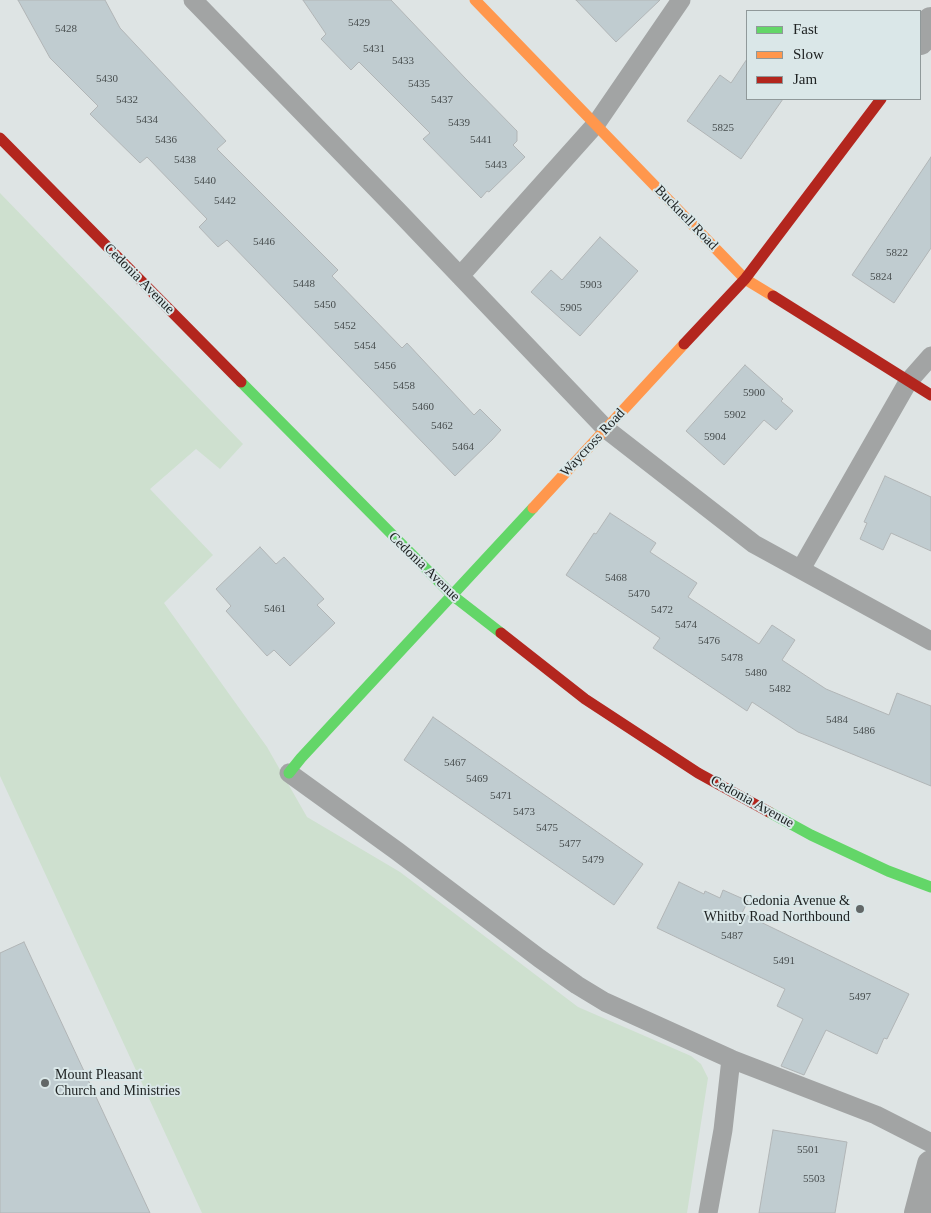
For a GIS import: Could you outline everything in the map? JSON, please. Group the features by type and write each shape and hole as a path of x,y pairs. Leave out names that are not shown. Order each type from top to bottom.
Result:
{"street":[{"name":"Bucknell Road","path":"475,0 745,279 931,395"},
{"path":"921,39 931,21"},
{"name":"Waycross Road","path":"289,773 745,279 880,100"},
{"name":"Cedonia Avenue","path":"0,138 452,595 584,699 698,773 811,835 888,871 931,887"},
{"path":"918,1213 931,1164"}],"lane":[{"path":"193,0 606,429 754,544 931,641"},
{"path":"460,276 596,124 681,0"},
{"path":"800,569 908,382 931,356"},
{"path":"289,773 577,985 604,1002 731,1059 876,1115 931,1143"},
{"path":"708,1213 723,1130 731,1059"}],"green space":[{"path":"0,193 243,444 220,469 196,449 150,489 213,555 164,603 267,747 307,817 400,872 578,1007 691,1056 701,1064 708,1078 687,1213 202,1213 0,776"}],"building":[{"path":"18,0 105,0 120,28 226,141 217,149 338,270 332,276 402,348 407,343 474,415 480,409 501,430 492,440 455,476 227,240 218,247 199,227 207,219 147,157 140,163 90,114 98,106 50,58"},
{"path":"303,0 391,0 517,131 517,141 513,145 525,157 481,198 423,139 430,133 359,62 351,70 321,39 326,34"},
{"path":"576,0 660,0 616,42"},
{"path":"746,60 746,100 782,100 741,159 687,121 720,75 731,83"},
{"path":"931,157 931,248 894,303 852,275"},
{"path":"600,237 638,271 580,336 531,292 551,270 562,280"},
{"path":"745,365 783,399 781,401 793,411 776,430 764,420 724,465 686,431"},
{"path":"885,476 931,497 931,551 891,533 883,550 860,539 867,523 864,522"},
{"path":"610,513 656,543 650,552 697,583 688,597 759,644 772,625 795,640 782,660 826,689 889,715 897,693 931,706 931,786 798,732 752,702 747,711 653,648 660,638 566,575"},
{"path":"260,547 276,564 284,557 324,599 317,605 335,623 290,666 274,650 267,656 226,611 231,606 216,589"},
{"path":"433,717 643,864 614,905 404,760"},
{"path":"679,882 704,894 705,891 720,898 723,890 748,901 742,913 909,994 887,1039 884,1038 877,1054 826,1030 804,1075 781,1066 803,1019 777,1006 785,989 657,928"},
{"name":"Mount Pleasant Church and Ministries","path":"24,942 150,1213 0,1213 0,953"},
{"path":"773,1130 847,1142 835,1213 759,1213"}],"traffic: fast":[{"path":"241,382 452,595 501,633"},
{"path":"289,773 533,508"},
{"path":"769,812 811,835 888,871 931,887"}],"traffic: slow":[{"path":"475,0 745,279 773,296"},
{"path":"533,508 684,344"}],"traffic: jam":[{"path":"684,344 745,279 880,100"},
{"path":"0,138 241,382"},
{"path":"773,296 931,395"},
{"path":"501,633 585,699 698,773 769,812"}],"place":[{"name":"Cedonia Avenue & Whitby Road Northbound","path":"860,909"},
{"name":"Mount Pleasant Church and Ministries","path":"45,1083"}]}
